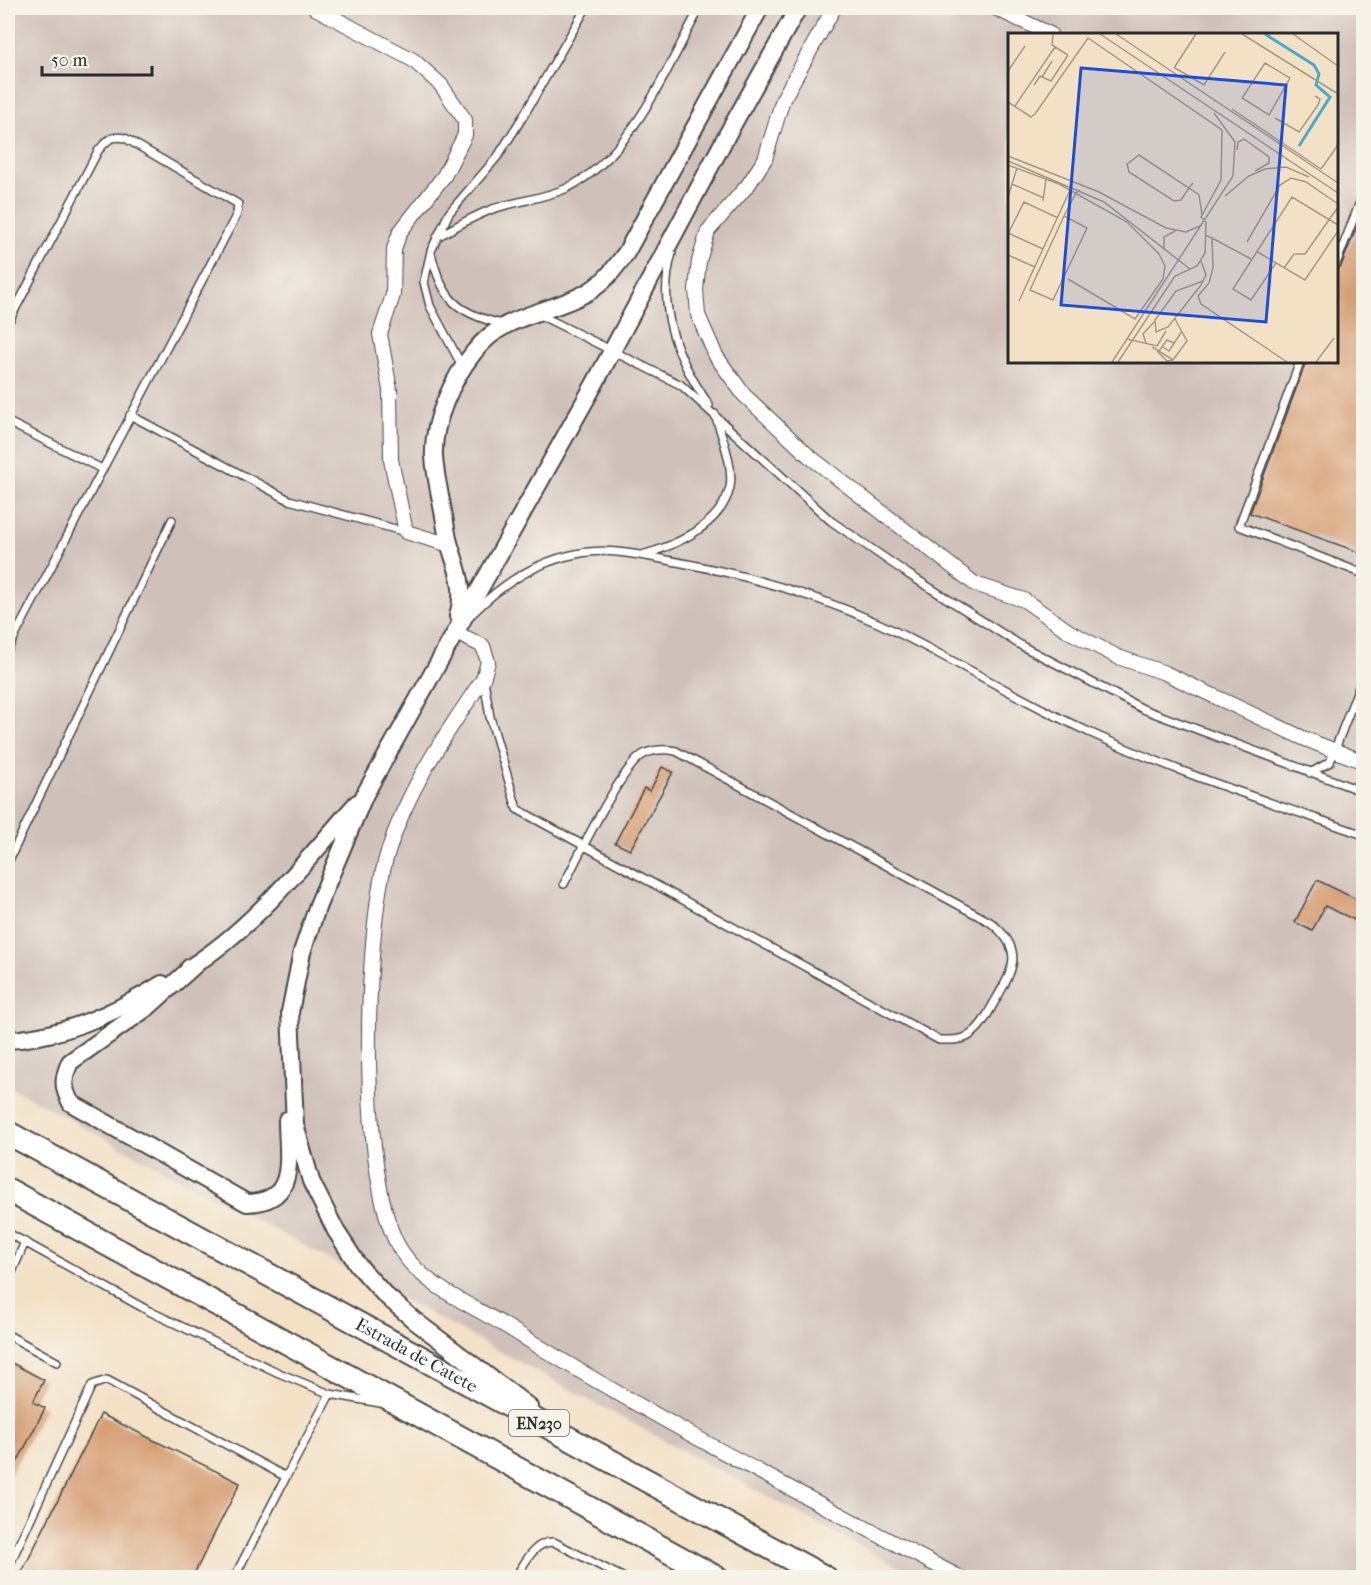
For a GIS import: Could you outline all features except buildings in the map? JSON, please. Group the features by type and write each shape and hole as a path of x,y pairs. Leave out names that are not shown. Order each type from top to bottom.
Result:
{"highway":[{"name":"Estrada de Catete","path":"8,1133 826,1578"},
{"name":"EN230","path":"8,1190 717,1578"}],"street":[{"path":"315,8 414,60 441,84 465,120 465,135 444,176 400,232 394,249 393,296 380,334 390,390 391,460 406,532 450,545"},
{"path":"454,632 462,602 461,574 450,545 434,455 439,423 450,392 473,353 504,325 589,292 607,278 626,253 760,8"},
{"path":"365,794 280,889 240,928 148,1006 70,1062 64,1076 64,1090 71,1103 81,1111 247,1203 270,1199 281,1191 287,1179 286,1078 290,1012 302,952 318,905 365,794 613,350 798,8"},
{"path":"834,8 783,99 765,159 748,185 708,231 699,261 698,315 716,356 744,395 808,456 975,584 1024,600 1070,632 1118,657 1165,673 1364,762"},
{"path":"995,8 1048,33"},
{"path":"454,632 483,646 488,662 483,679 410,793 386,857 376,919 368,1005 373,1135 389,1228 402,1253 426,1277 583,1374 747,1465 961,1578"},
{"path":"8,1040 22,1039 92,1021 147,993 197,963"},
{"path":"290,1012 295,1125 311,1181 336,1231 384,1294 415,1321 582,1447"}],"lane":[{"path":"464,369 430,306 424,282 431,251 449,213 498,156 586,8"},
{"path":"437,237 492,209 543,198 568,188 613,156 629,134 700,8"},
{"path":"8,323 98,151 108,139 115,136 125,138 235,200 238,204 237,214 8,649"},
{"path":"1338,259 1364,192"},
{"path":"640,555 663,549 686,538 707,522 720,506 730,486 728,463 715,415 678,355 670,328 665,277 679,226"},
{"path":"431,251 437,277 447,295 457,306 475,317 504,325"},
{"path":"533,312 681,385 831,521 908,574 1022,646 1143,709 1364,792"},
{"path":"1300,363 1239,526 1364,574"},
{"path":"130,415 289,500 406,532"},
{"path":"8,422 102,469"},
{"path":"8,862 172,520"},
{"path":"454,632 489,597 532,567 578,553 624,552 717,569 774,584 879,624 1077,727 1180,772 1364,835"},
{"path":"1310,773 1330,762 1364,674"},
{"path":"483,679 490,717 517,809 584,846 939,1040 962,1038 981,1026 1011,974 1014,957 1011,943 1002,931 990,922 676,751 660,749 643,754 631,764 584,846 564,884"},
{"path":"8,1233 149,1311 330,1394 407,1408"},
{"path":"8,1281 25,1242"},
{"path":"8,1335 57,1362"},
{"path":"8,1568 92,1385 99,1381 117,1384 286,1477"},
{"path":"234,1578 330,1394"},
{"path":"515,1578 533,1550 548,1542 554,1542 624,1578"}],"shaded area":[{"path":"8,8 1363,8 1363,1577 917,1577 8,1086"}]}
